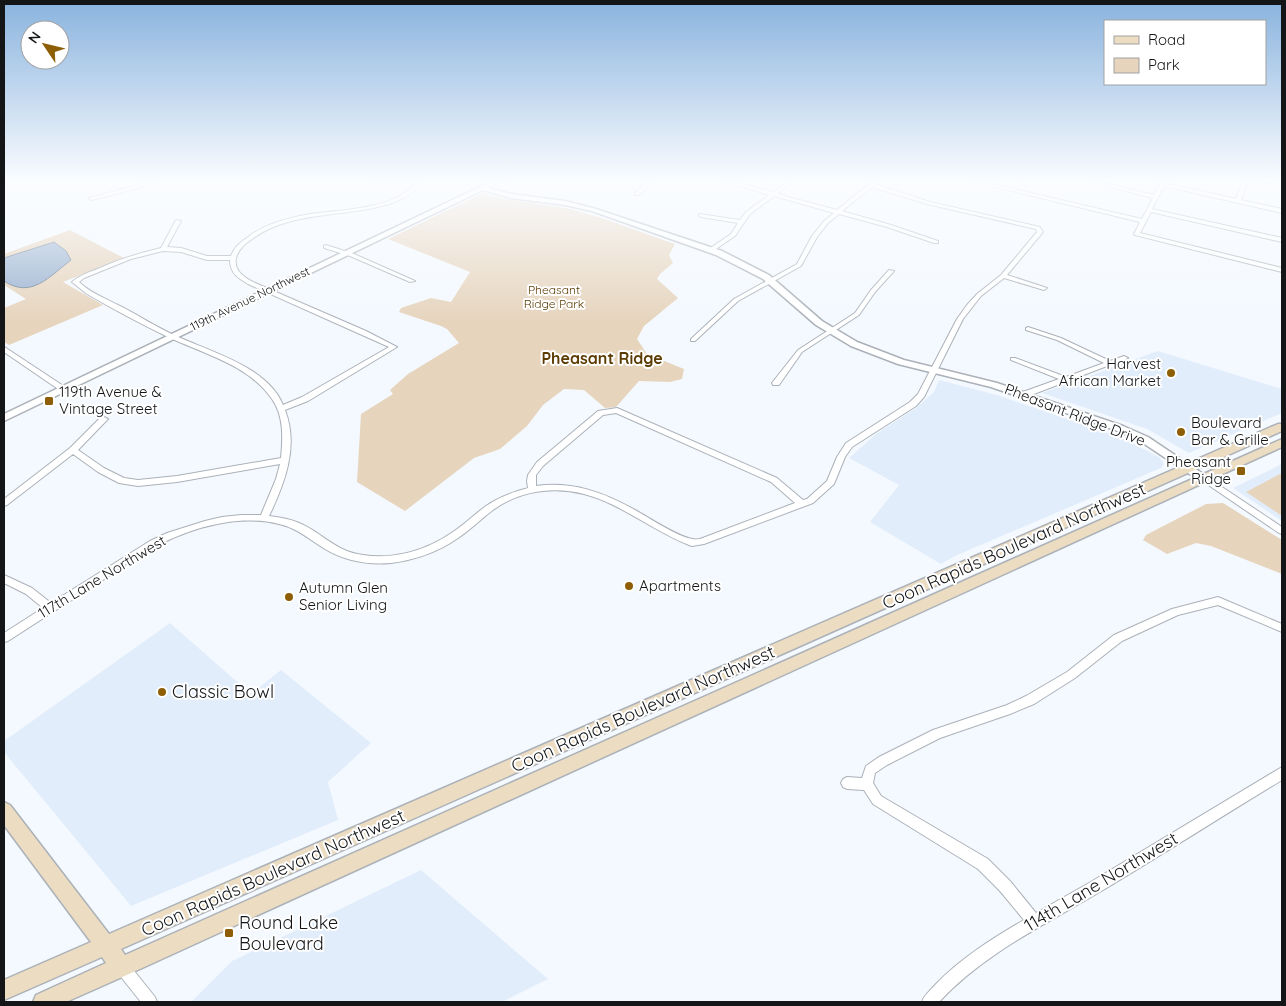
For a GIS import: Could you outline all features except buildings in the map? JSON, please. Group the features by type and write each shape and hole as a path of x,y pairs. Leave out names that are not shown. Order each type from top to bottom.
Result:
{"main road":[{"name":"Coon Rapids Boulevard Northwest","path":"43,1002 1196,473 1282,427"},
{"name":"Coon Rapids Boulevard Northwest","path":"4,990 1196,473 1282,443"},
{"path":"4,811 122,966"}],"street":[{"path":"163,249 174,228"},
{"path":"269,228 245,241 237,249 232,266 239,276 308,310 354,328 394,347 305,399 281,409"},
{"name":"119th Avenue Northwest","path":"4,418 398,228"},
{"name":"Pheasant Ridge Drive","path":"646,228 711,250 748,267 771,281 830,331 876,354 983,382 1130,432 1151,443 1282,531"},
{"path":"711,250 734,235 737,228"},
{"path":"693,340 728,305 799,265 814,237 821,228"},
{"path":"891,228 936,242"},
{"path":"801,504 774,480 617,410 601,413 540,464 533,472 530,481 532,488 569,488 594,494 692,543 701,542 810,501 831,482 841,457 849,445 913,404 927,387 960,319 979,295 1003,276 1019,260 1040,232 1040,230 1033,228"},
{"path":"1140,228 1137,234 1282,270"},
{"path":"1228,228 1282,240"},
{"path":"326,247 346,253 412,281"},
{"path":"233,258 207,258 181,250 163,249 135,256 76,280 75,284 173,337 246,370 261,380 275,397 281,409 287,439 286,460 279,486 264,518"},
{"path":"776,383 800,351 857,314 890,270"},
{"path":"1003,276 1044,288"},
{"path":"1028,329 1059,339 1109,363"},
{"path":"4,349 64,389"},
{"path":"1023,395 1124,358"},
{"path":"1013,359 1065,379"},
{"path":"4,503 73,450 104,419"},
{"path":"73,450 101,470 122,481 138,483 177,479 286,460"},
{"name":"117th Lane Northwest","path":"4,638 132,555 177,532 227,520 264,518 296,526 344,555 370,560 396,559 435,547 452,538 482,512 505,498 532,488"},
{"path":"4,579 29,591 51,608"},
{"path":"1034,921 1005,886 983,864 877,800 867,784 870,770 883,761 937,734 1010,709 1038,696 1071,675 1108,645 1128,632 1176,612 1218,601 1282,628"},
{"name":"114th Lane Northwest","path":"929,1002 940,989 984,951 1093,888 1282,773"},
{"path":"847,783 867,784"},
{"path":"122,966 150,1002"}],"shaded area":[{"path":"1158,351 1282,389 1282,413 1189,453 1147,429 1042,393"},
{"path":"939,380 997,395 1122,438 1159,457 1164,464 1161,468 955,556 941,564 870,522 899,485 849,458 876,434 916,408 934,392"},
{"path":"1282,464 1282,521 1233,488"},
{"path":"170,623 251,694 281,670 371,743 328,782 338,820 131,906 4,752 4,741"},
{"path":"421,870 548,979 502,1002 191,1002 232,961"}],"green space":[{"name":"Pheasant Ridge Park","path":"411,228 630,228 675,244 669,255 673,263 657,279 678,298 644,326 637,339 647,354 684,369 682,379 670,382 639,381 616,407 605,408 584,390 564,389 543,405 527,426 500,449 474,458 405,511 357,482 361,414 393,394 390,390 408,374 459,343 447,329 399,312 401,308 431,298 451,302 470,272 388,239"},
{"path":"70,230 124,258 63,282 103,305 9,345 4,342 4,308 26,299 4,285 4,254"},
{"path":"1282,473 1282,516 1246,492"},
{"path":"1223,503 1282,540 1282,574 1211,546 1196,543 1167,554 1143,540 1146,535 1206,504"}],"water":[{"path":"54,242 66,251 71,260 55,273 31,287 14,286 4,281 4,258"}],"place":[{"name":"Harvest African Market","path":"1171,373"},
{"name":"119th Avenue & Vintage Street","path":"49,401"},
{"name":"Boulevard Bar & Grille","path":"1181,432"},
{"name":"Pheasant Ridge","path":"1241,471"},
{"name":"Apartments","path":"629,586"},
{"name":"Autumn Glen Senior Living","path":"289,597"},
{"name":"Classic Bowl","path":"162,692"},
{"name":"Round Lake Boulevard","path":"229,933"}],"district":[{"name":"Pheasant Ridge","path":"602,358"}]}
